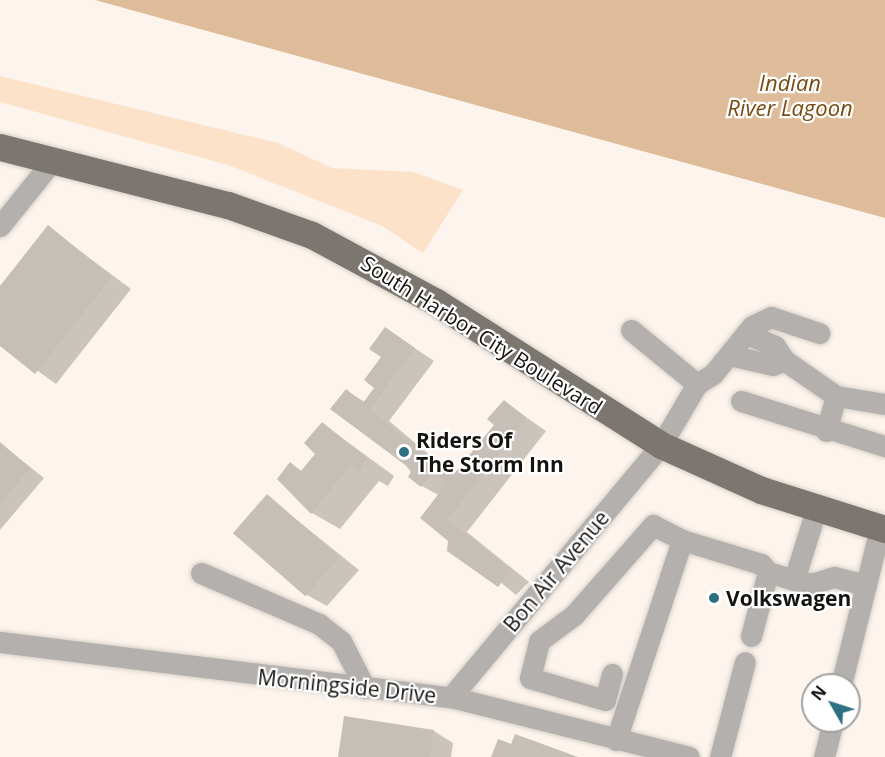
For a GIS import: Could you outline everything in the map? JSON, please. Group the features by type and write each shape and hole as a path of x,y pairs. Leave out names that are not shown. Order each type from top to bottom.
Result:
{"main road":[{"name":"South Harbor City Boulevard","path":"0,147 228,205 342,248 436,302 661,445 816,510 882,528"}],"street":[{"path":"0,226 53,160"},
{"name":"Bon Air Avenue","path":"451,697 661,445 698,384 729,355 746,334 771,317 819,333"},
{"path":"631,330 698,384"},
{"path":"746,334 775,346 784,360 836,396 885,404"},
{"path":"729,355 773,365 784,360"},
{"path":"826,431 836,396"},
{"path":"741,401 826,431 885,446"},
{"path":"795,580 816,510"},
{"path":"612,674 605,700 530,678 539,641 574,615 652,525 682,540 760,564 768,572 795,580 812,584 834,577 873,581"},
{"path":"845,673 873,581 882,528"},
{"path":"616,740 682,540"},
{"path":"751,636 768,572"},
{"path":"201,573 319,624 341,641 365,688"},
{"name":"Morningside Drive","path":"0,642 451,697 689,757"},
{"path":"720,757 745,662"},
{"path":"824,757 830,733"}],"shaded area":[{"path":"0,76 278,143 332,168 413,172 463,190 423,253 382,226 231,166 0,102"}],"water":[{"name":"Indian River Lagoon","path":"95,0 885,0 885,218"}],"building":[{"path":"48,225 112,277 35,374 0,346 0,286"},
{"name":"Riders Of The Storm Inn","path":"385,327 415,348 370,409 437,465 453,475 494,425 487,419 504,400 527,418 438,532 449,520 511,570 498,587 447,551 448,541 420,518 447,483 433,472 421,487 408,477 412,470 330,409 346,389 363,403 374,388 364,380 381,357 369,349"},
{"path":"322,422 367,458 360,472 350,466 311,514 277,479 290,462 301,471 315,454 304,443"},
{"path":"0,442 30,468 0,504"},
{"path":"267,494 339,557 305,596 233,533"},
{"path":"344,716 434,730 430,757 338,757"},
{"path":"515,734 578,757 491,757 498,739 511,744"}],"place":[{"name":"Riders Of The Storm Inn","path":"404,452"},
{"name":"Volkswagen","path":"714,598"}]}
